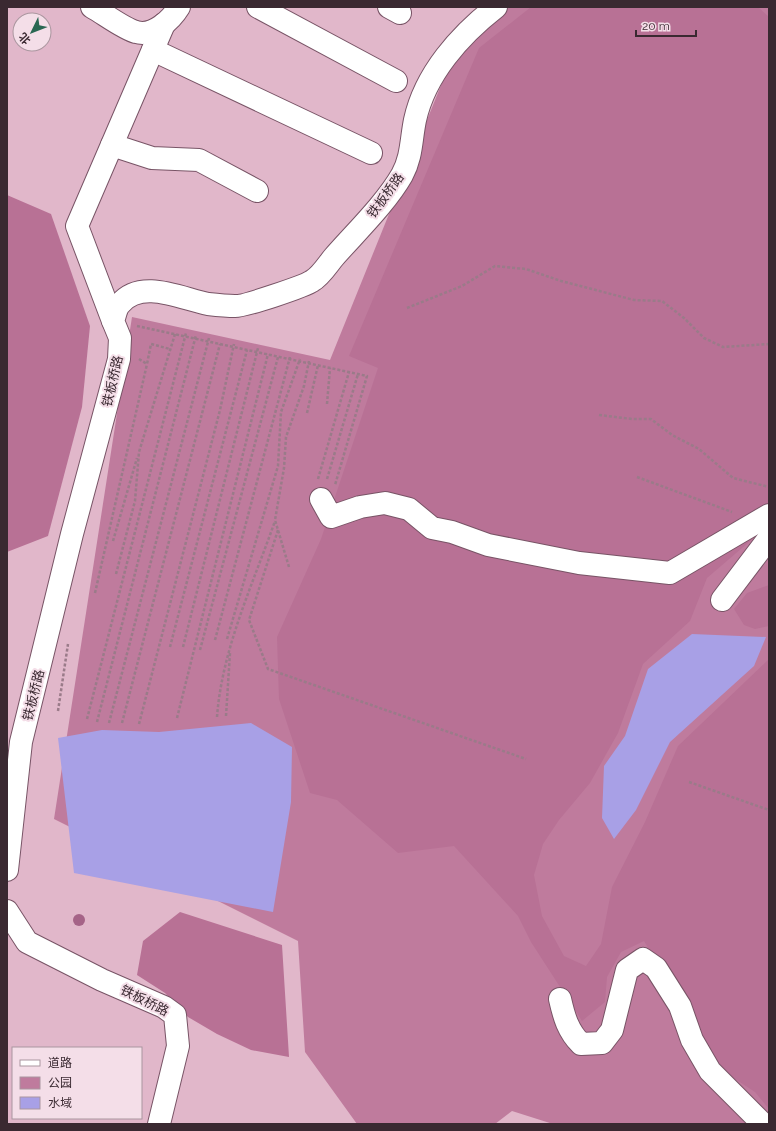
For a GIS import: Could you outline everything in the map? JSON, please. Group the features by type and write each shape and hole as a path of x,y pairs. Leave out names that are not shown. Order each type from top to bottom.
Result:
{"street":[{"path":"92,7 136,32 151,31 164,24 173,16 179,7"},
{"path":"258,7 396,81"},
{"name":"铁板桥路","path":"7,870 21,742 72,534 119,359 120,338 114,321 119,305 130,296 149,291 179,295 208,304 237,307 312,282 371,215 402,175 413,145 415,121 421,98 432,78 449,52 476,22 496,7"},
{"path":"114,321 77,226 164,24"},
{"path":"153,50 371,153"},
{"path":"112,145 152,158 199,160 257,191"},
{"path":"322,497 331,518 360,507 384,503 409,509 432,528 452,532 488,545 579,563 670,573 765,525"},
{"path":"722,600 765,525"},
{"name":"铁板桥路","path":"7,912 27,942 102,980 164,1007 175,1016 178,1046 159,1124"},
{"path":"560,999 564,1017 571,1035 581,1044 602,1044 612,1030 626,970 643,959 656,968 680,1006 692,1040 710,1071 763,1124"}],"path":[{"path":"407,308 462,286 495,266 526,269 561,281 634,300 662,301 684,318 704,338 723,347 769,344"},
{"path":"114,321 278,357 309,362 367,376 322,497"},
{"path":"87,719 186,332"},
{"path":"114,541 175,334"},
{"path":"97,722 196,335"},
{"path":"109,723 209,338"},
{"path":"122,723 220,344"},
{"path":"139,724 220,410 233,346"},
{"path":"182,647 258,348"},
{"path":"170,647 247,350"},
{"path":"177,718 268,354"},
{"path":"200,650 278,357"},
{"path":"215,640 290,358"},
{"path":"227,639 278,466 281,412 299,360"},
{"path":"217,717 218,702 230,649 275,520 284,468 286,437 304,386 309,362"},
{"path":"95,593 147,364"},
{"path":"306,413 318,365"},
{"path":"327,404 330,368"},
{"path":"322,497 349,372"},
{"path":"322,497 358,374"},
{"path":"599,415 632,419 651,419 672,435 700,449 734,478 769,487"},
{"path":"116,574 135,502 139,452"},
{"path":"637,477 765,525"},
{"path":"275,520 289,567"},
{"path":"278,530 249,620 268,669 526,760"},
{"path":"226,716 230,649"},
{"path":"689,782 769,810"}],"green space":[{"path":"509,7 769,7 769,1124 553,1124 512,1111 495,1124 357,1124 305,1052 298,941 54,819 132,317 330,360 450,63"}],"shaded area":[{"path":"531,7 758,7 769,17 769,502 763,506 756,536 707,578 690,621 643,664 618,733 590,783 559,820 543,844 534,875 542,916 564,956 586,966 601,944 612,887 645,822 678,746 769,659 769,1109 755,1092 720,1069 644,941 621,952 607,977 605,1002 582,1021 531,942 518,916 454,846 398,853 337,800 310,793 279,699 277,637 321,539 378,368 349,356 479,48"},
{"path":"7,195 51,214 90,326 82,407 48,536 7,552"},
{"path":"769,585 769,626 755,629 744,625 734,609 747,593"},
{"path":"180,912 282,945 289,1057 251,1050 217,1034 188,1017 165,993 137,975 143,941"}],"water":[{"path":"692,634 766,637 754,666 670,742 636,810 614,839 602,818 604,766 625,736 648,669"},
{"path":"251,723 292,747 291,802 273,912 74,873 58,738 102,730 159,732"}]}
